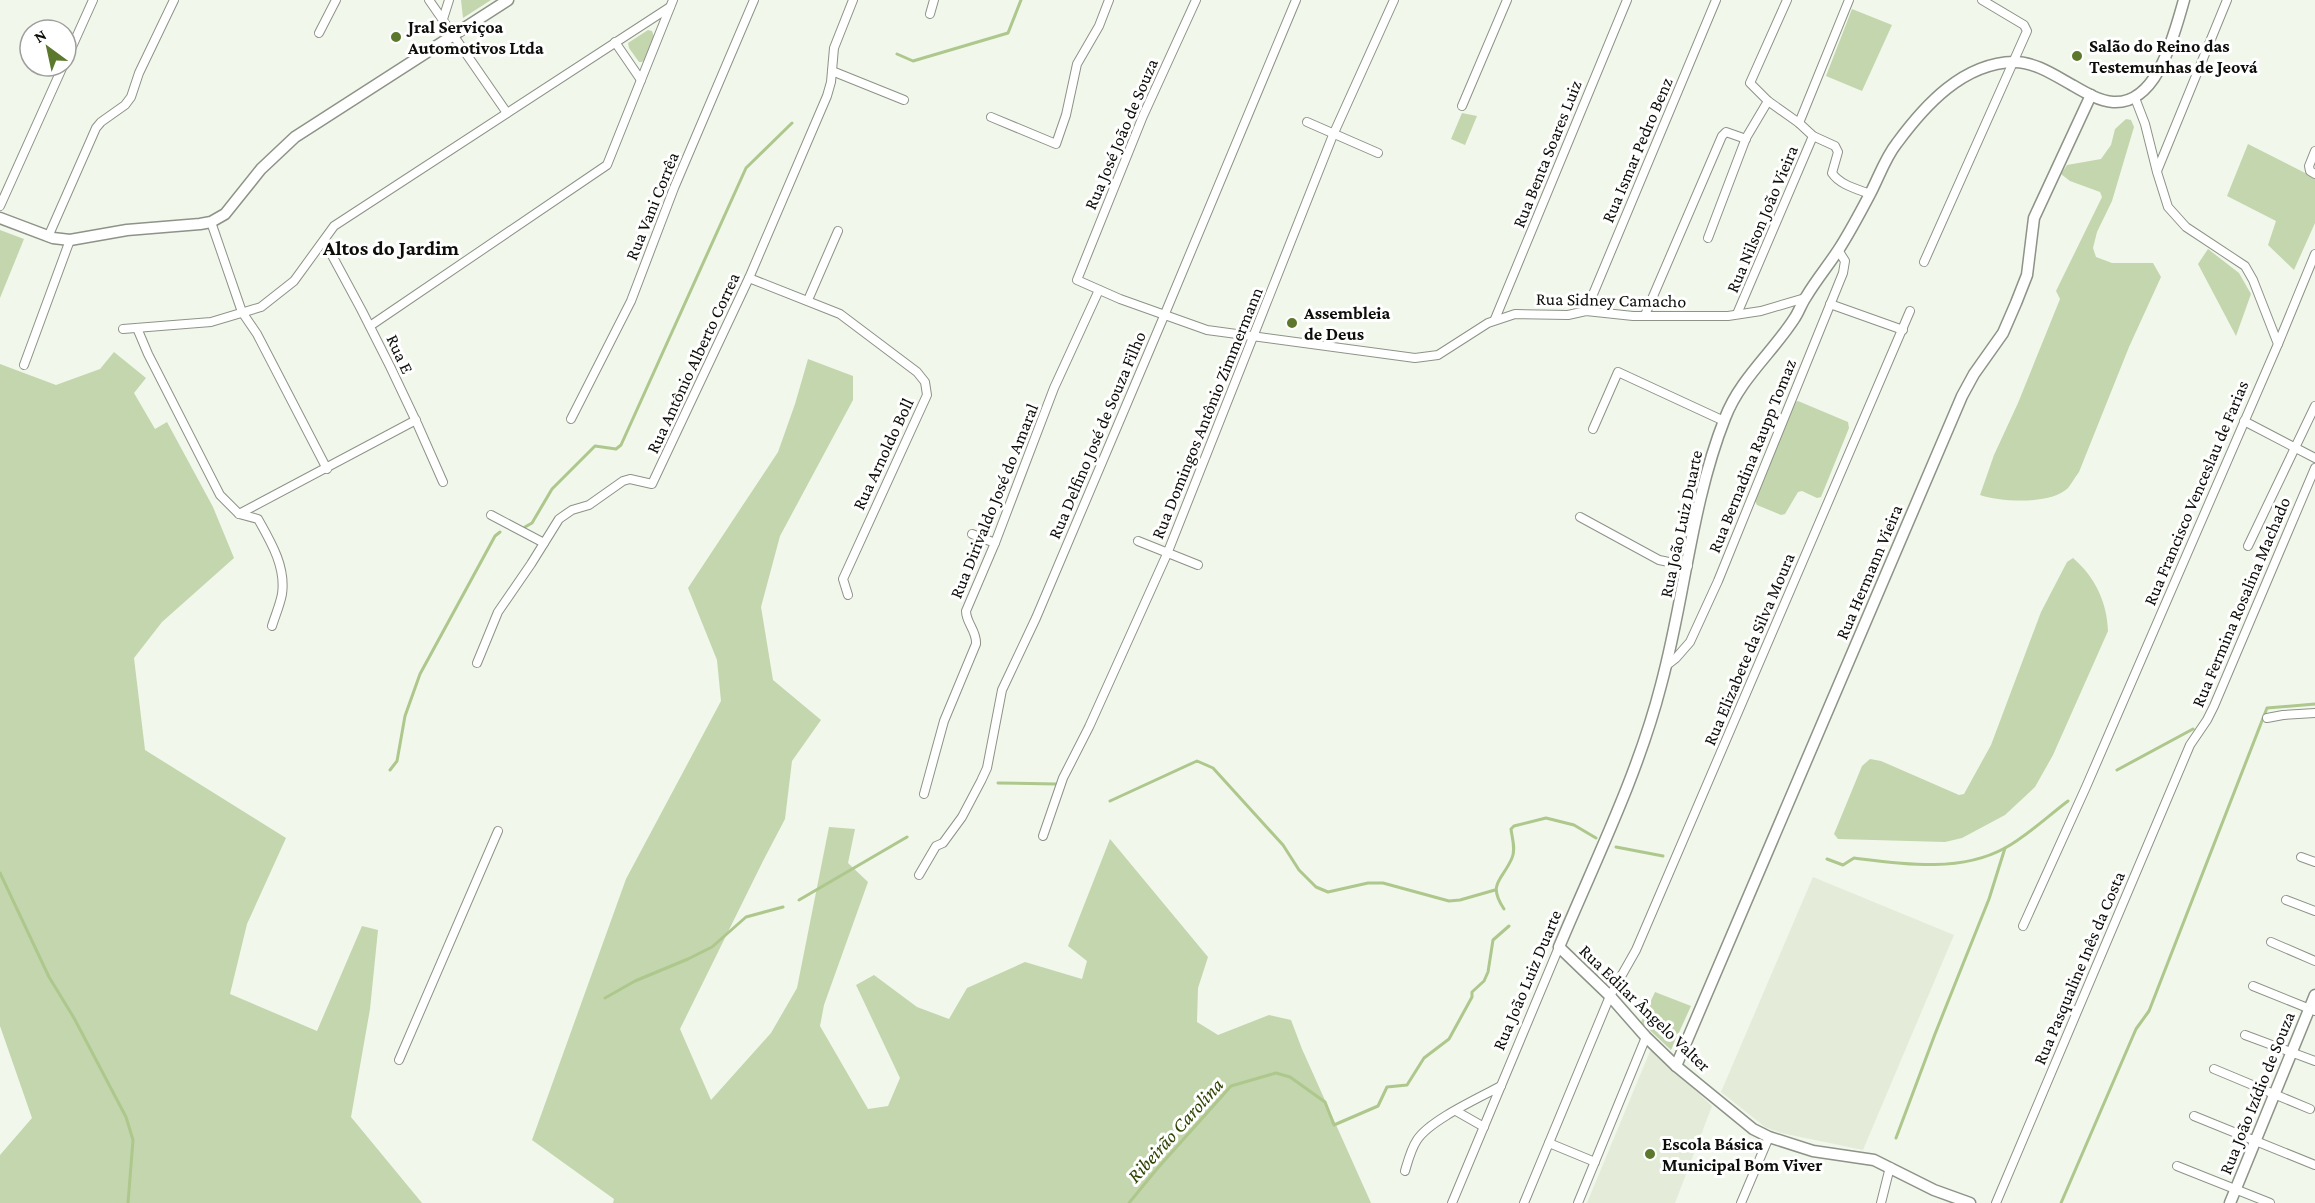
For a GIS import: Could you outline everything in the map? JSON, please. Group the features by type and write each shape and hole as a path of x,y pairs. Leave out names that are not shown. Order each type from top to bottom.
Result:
{"street":[{"path":"78,33 93,0"},
{"path":"48,237 96,129 101,122 125,105 131,97 139,73 174,0"},
{"path":"319,33 336,0"},
{"path":"429,0 507,114"},
{"path":"443,19 449,0"},
{"path":"0,218 48,237 70,240 127,230 212,222 225,214 261,169 295,137 508,0"},
{"name":"Rua Vani Corrêa","path":"571,419 631,301 674,188 754,0"},
{"name":"Rua Antônio Alberto Correa","path":"477,663 498,612 564,514 589,505 615,485 630,479 652,484 749,278 826,96 832,71 834,48 853,0"},
{"path":"930,14 934,0"},
{"path":"991,117 1056,144 1066,115 1077,64 1099,27 1109,0"},
{"name":"Rua José João de Souza","path":"1077,280 1131,144 1196,0"},
{"name":"Rua Delfino José de Souza Filho","path":"920,875 936,846 943,843 962,818 981,782 987,768 1002,690 1036,618 1296,0"},
{"name":"Rua Domingos Antônio Zimmermann","path":"1044,836 1063,778 1089,727 1167,554 1333,135 1394,0"},
{"path":"1462,106 1507,0"},
{"name":"Rua Benta Soares Luiz","path":"1495,319 1628,0"},
{"name":"Rua Ismar Pedro Benz","path":"1586,311 1716,0"},
{"path":"1787,0 1750,83 1768,101 1813,136 1835,146 1838,152 1832,173 1835,178 1870,194"},
{"path":"1799,123 1849,0"},
{"path":"1924,262 2027,31 1995,6 1982,0"},
{"path":"2157,172 2227,0"},
{"path":"2182,1 2160,68 2153,81 2135,98 2168,207 2186,227 2238,259 2245,266 2253,280 2278,344"},
{"path":"123,329 211,322 261,307 294,281 334,226 507,114 671,3"},
{"path":"370,326 603,170 607,165 671,3"},
{"path":"615,42 641,80"},
{"name":"Rua João Luiz Duarte","path":"1452,1203 1641,751 1666,665 1688,566 1703,483 1724,420 1737,393 1794,320 1805,298 1838,250 1896,144 1930,103 1946,89 1976,70 2013,62 2036,66 2091,95 2113,102 2135,98"},
{"path":"832,71 904,100"},
{"path":"0,206 58,78"},
{"name":"Rua Hermann Vieira","path":"1676,1066 1962,396 1974,374 2003,333 2016,303 2027,275 2034,218 2091,95"},
{"path":"1708,238 1746,139 1768,101"},
{"path":"1307,122 1377,153"},
{"path":"1645,315 1722,136 1726,132 1746,139"},
{"name":"Rua Nilson João Vieira","path":"1737,315 1813,136"},
{"path":"2315,151 2309,166 2310,171 2315,174"},
{"path":"212,222 242,312 257,334 327,469"},
{"path":"808,300 838,231"},
{"path":"24,365 70,240"},
{"name":"Rua E","path":"324,241 370,326 416,420 443,482"},
{"name":"Rua Bernadina Raupp Tomaz","path":"1666,665 1676,658 1690,642 1718,581 1845,266 1844,256 1838,250"},
{"name":"Rua Francisco Venceslau de Farias","path":"2023,926 2086,787 2315,254"},
{"name":"Rua Arnoldo Boll","path":"749,278 840,314 917,372 927,388 927,395 843,579 848,595"},
{"name":"Rua Sidney Camacho","path":"1077,280 1164,316 1207,330 1424,358 1446,351 1495,319 1515,314 1568,315 1586,311 1621,315 1737,315 1805,298"},
{"name":"Rua Dirivaldo José do Amaral","path":"924,794 944,721 976,644 976,635 967,619 966,611 995,543 1054,388 1099,290"},
{"path":"1830,304 1904,330"},
{"name":"Rua Elizabete da Silva Moura","path":"1524,1203 1610,996 1636,950 1904,330 1910,311"},
{"path":"137,328 220,495 239,514 258,519 275,548 280,568 282,594 272,626"},
{"path":"1593,429 1618,372 1724,420"},
{"path":"2248,546 2315,406"},
{"path":"239,514 416,420"},
{"path":"2244,421 2315,458"},
{"name":"Rua Fermina Rosalina Machado","path":"2190,744 2210,715 2315,468"},
{"path":"491,515 544,543"},
{"path":"1580,517 1659,560 1688,566"},
{"path":"972,534 995,543"},
{"path":"1137,541 1198,565"},
{"path":"2267,718 2315,713"},
{"name":"Rua Pasqualine Inês da Costa","path":"1996,1203 2190,744"},
{"path":"399,1060 498,831"},
{"path":"2301,857 2315,862"},
{"path":"2286,900 2315,911"},
{"path":"2271,942 2315,961"},
{"name":"Rua Edilar Ângelo Valter","path":"1559,947 1610,996 1646,1037 1676,1066 1746,1124 1769,1137 1813,1151 1874,1160 1934,1190 1970,1203"},
{"path":"2253,986 2312,1009"},
{"name":"Rua João Izídio de Souza","path":"2230,1203 2312,1009 2315,995"},
{"path":"2245,1035 2315,1061"},
{"path":"1578,1203 1646,1037"},
{"path":"2214,1069 2310,1109"},
{"path":"1405,1171 1416,1141 1422,1134 1456,1111 1501,1086"},
{"path":"1456,1111 1484,1127"},
{"path":"2194,1116 2315,1165"},
{"path":"1741,1203 1769,1137"},
{"path":"1549,1143 1595,1162"},
{"path":"2177,1166 2270,1203"},
{"path":"1881,1203 1890,1167"}],"shaded area":[{"path":"1813,877 1954,935 1863,1150 1781,1133 1765,1127 1721,1092"},
{"name":"Escola Básica Municipal Bom Viver","path":"1651,1049 1712,1106 1675,1203 1587,1203"}],"green space":[{"path":"461,0 491,0 463,18"},
{"path":"1852,9 1892,25 1862,91 1826,76"},
{"path":"648,30 652,31 654,37 646,59 639,62 628,43"},
{"path":"1462,113 1477,116 1465,145 1451,139"},
{"path":"2126,119 2131,120 2134,127 2112,201 2097,232 2093,248 2096,257 2112,263 2153,263 2161,277 2129,347 2079,472 2068,488 2038,500 2000,499 1980,495 1994,455 2018,403 2060,299 2056,291 2102,197 2100,192 2070,181 2061,174 2067,165 2101,159 2111,145 2115,129"},
{"path":"2248,144 2315,178 2315,223 2294,270 2268,245 2276,221 2227,196"},
{"path":"0,230 24,239 0,298"},
{"path":"2208,249 2239,273 2251,294 2236,336 2198,264"},
{"path":"114,352 146,378 134,393 155,429 167,422 213,507 234,558 162,622 134,658 145,750 286,838 247,924 230,994 317,1031 362,926 378,930 370,1009 351,1117 422,1203 0,1203 0,1155 32,1118 0,1026 0,364 56,385 100,369"},
{"path":"808,359 853,376 853,400 780,536 761,607 773,680 821,720 792,761 785,819 680,1029 711,1100 771,1033 797,988 829,827 855,829 848,863 868,882 824,1005 820,1026 868,1109 888,1106 900,1078 856,985 874,975 917,1007 949,1019 967,988 1025,962 1082,979 1087,961 1068,946 1110,839 1208,957 1198,988 1197,1022 1218,1035 1269,1015 1291,1020 1371,1203 613,1203 614,1199 532,1140 626,879 721,701 717,660 688,588 778,452"},
{"path":"1798,401 1848,422 1849,428 1821,497 1817,498 1802,491 1798,492 1785,514 1781,515 1757,505 1754,499 1793,403"},
{"path":"2073,558 2088,573 2098,591 2105,610 2108,631 2053,755 2035,787 2005,815 1962,838 1945,842 1838,839 1834,834 1862,766 1870,759 1881,761 1959,795 1964,794 1991,745 2041,612 2067,562"},
{"path":"1655,992 1691,1006 1671,1050 1641,1022"}],"waterway":[{"path":"897,54 913,61 1008,33 1021,0"},
{"path":"525,527 532,523 552,489 595,446 616,449 621,445 746,168 792,123"},
{"path":"390,770 397,761 405,716 420,674 495,536 500,532"},
{"path":"2061,1203 2136,1029 2149,1011 2267,708 2315,704"},
{"name":"Ribeirão Carolina","path":"2117,770 2193,729"},
{"path":"1110,801 1197,761 1213,768 1283,845 1299,870 1316,887 1328,892 1368,883 1383,883 1449,901 1495,890"},
{"path":"998,783 1056,784"},
{"name":"Ribeirão Carolina","path":"1827,859 1843,865 1854,858 1931,865 1969,861 2005,848 2068,801"},
{"name":"Ribeirão Carolina","path":"1504,909 1496,888 1513,855 1511,829 1514,826 1546,818 1574,825 1596,838"},
{"path":"799,900 907,837"},
{"name":"Ribeirão Carolina","path":"1616,847 1663,856"},
{"path":"1896,1138 1989,899 2005,848"},
{"path":"0,873 49,977 74,1018 126,1117 133,1140 128,1203"},
{"path":"605,998 635,981 712,947 746,917 783,907"},
{"name":"Ribeirão Carolina","path":"1129,1203 1231,1086 1276,1073 1290,1077 1325,1102 1334,1125 1378,1106 1387,1087 1407,1085 1424,1058 1449,1039 1472,997 1472,992 1484,981 1488,972 1493,940 1509,926"}],"place":[{"name":"Jral Serviçoa Automotivos Ltda","path":"396,37"},
{"name":"Salão do Reino das Testemunhas de Jeová","path":"2077,56"},
{"name":"Assembleia de Deus","path":"1292,323"},
{"name":"Escola Básica Municipal Bom Viver","path":"1650,1154"}],"district":[{"name":"Altos do Jardim","path":"391,248"}]}
